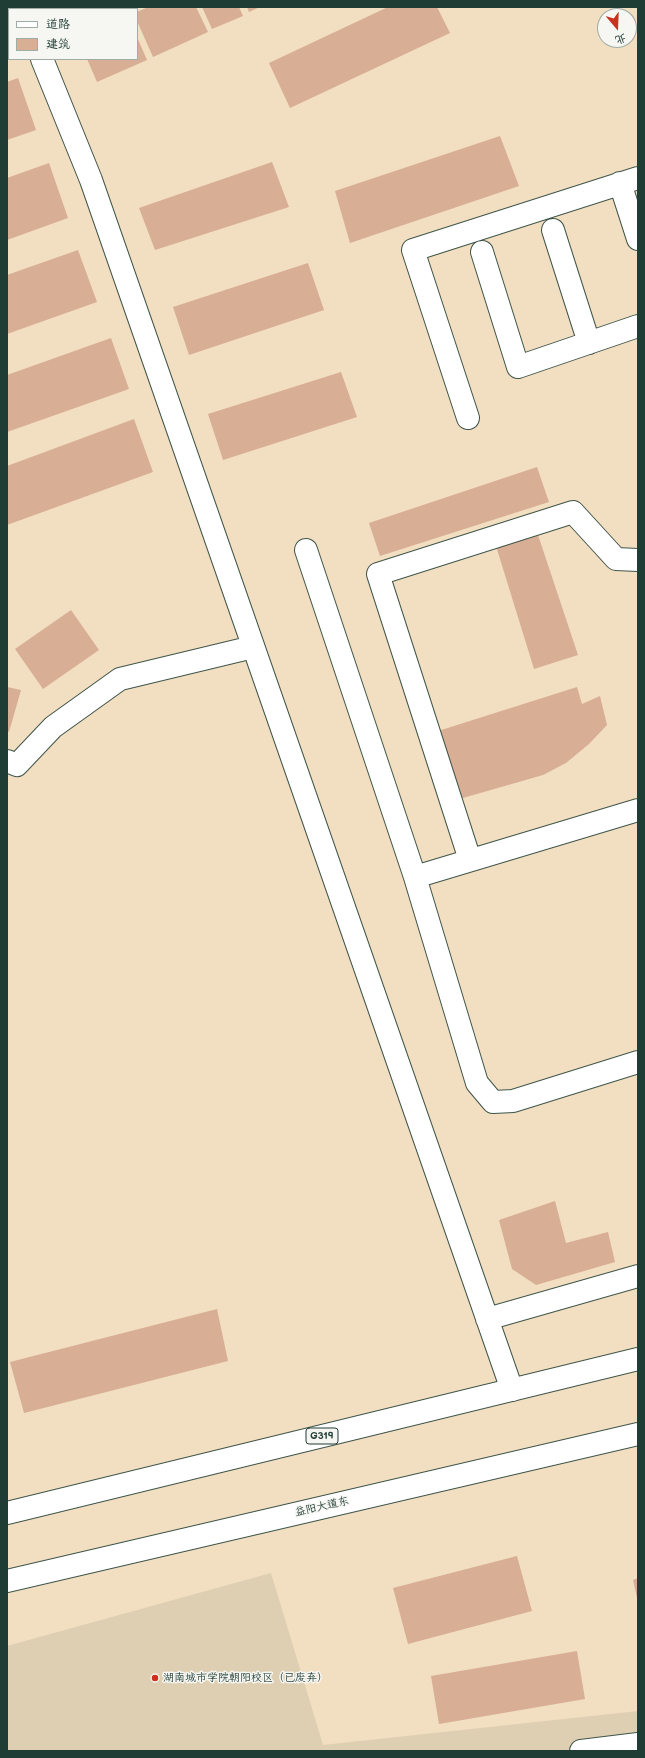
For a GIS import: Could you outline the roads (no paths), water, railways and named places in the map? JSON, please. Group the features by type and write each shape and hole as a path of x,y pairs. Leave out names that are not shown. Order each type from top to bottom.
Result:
{"street":[{"path":"42,60 91,180 512,1390"},
{"path":"468,418 413,250 629,180 638,239"},
{"path":"553,230 589,343"},
{"path":"482,252 518,367 638,326"},
{"path":"470,860 378,574 573,512 616,559 638,560"},
{"path":"306,550 415,877 477,1083 493,1102 513,1101 638,1062"},
{"path":"7,760 17,765 53,727 120,679 253,647"},
{"path":"415,877 638,810"},
{"path":"487,1319 638,1276"},
{"name":"G319","path":"7,1513 638,1359"},
{"name":"益阳大道东","path":"7,1581 638,1434"},
{"path":"581,1751 638,1744"}],"place":[{"name":"湖南城市学院朝阳校区（已废弃）","path":"155,1678"}]}
